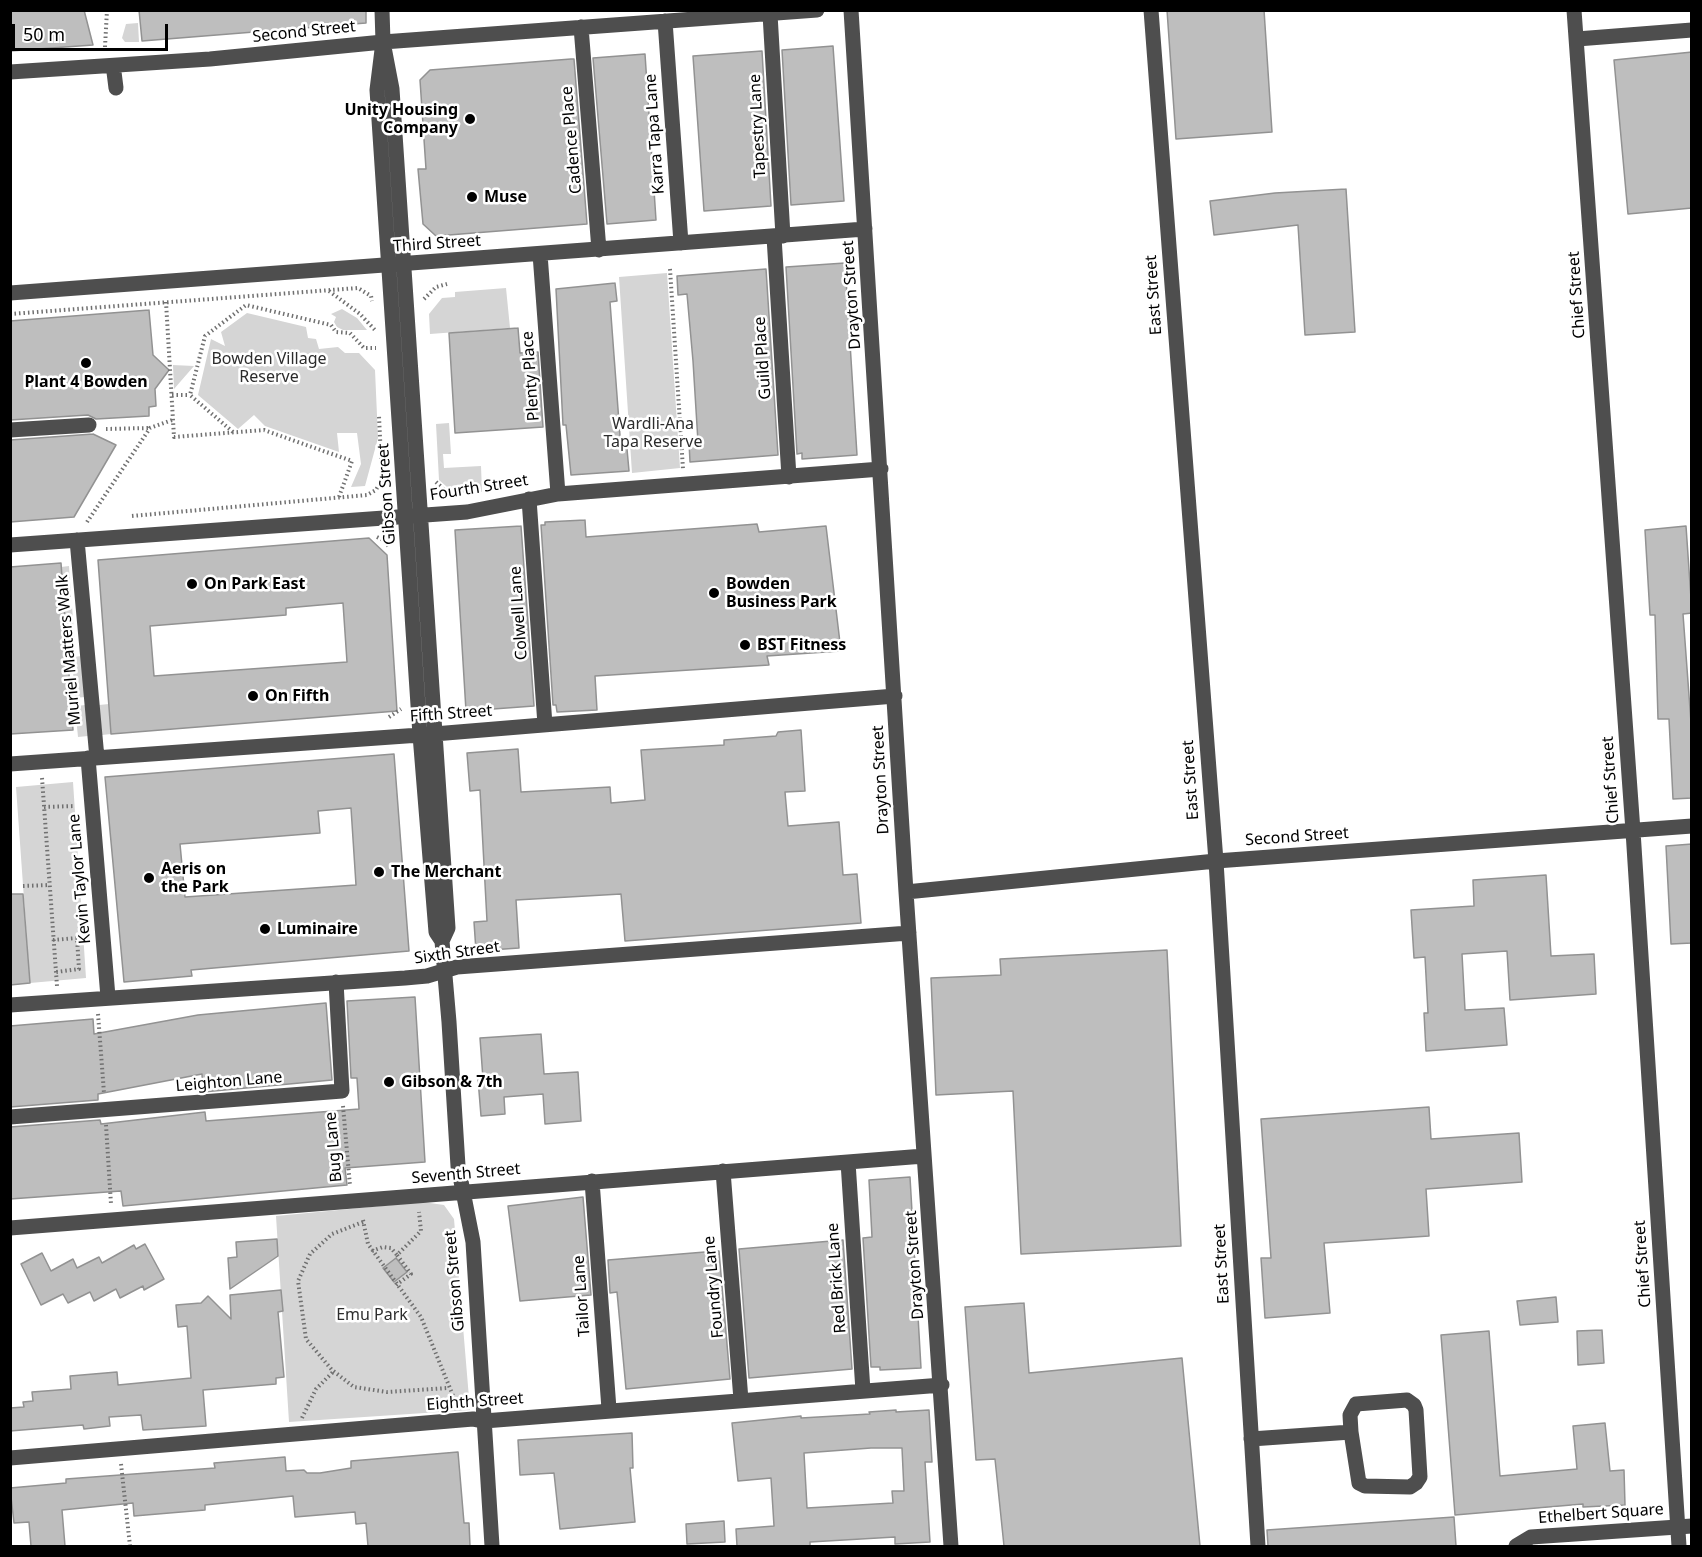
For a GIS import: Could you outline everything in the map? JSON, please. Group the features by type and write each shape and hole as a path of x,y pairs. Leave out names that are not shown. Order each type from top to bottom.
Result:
{"street":[{"name":"Gibson Street","path":"382,10 383,42 392,89 396,265 427,734 448,928 442,940 461,1193 473,1242 492,1546"},
{"name":"Second Street","path":"10,72 210,59 383,42 817,10"},
{"name":"Drayton Street","path":"851,10 906,892 942,1385 951,1546"},
{"name":"East Street","path":"1151,10 1216,861 1258,1546"},
{"name":"Chief Street","path":"1574,10 1685,1526 1679,1546"},
{"name":"Tapestry Lane","path":"770,14 778,237"},
{"name":"Karra Tapa Lane","path":"665,21 681,243"},
{"name":"Cadence Place","path":"581,27 599,250"},
{"path":"1577,39 1692,30"},
{"path":"114,72 116,88"},
{"name":"Third Street","path":"10,293 865,229"},
{"name":"Guild Place","path":"778,237 789,477"},
{"name":"Plenty Place","path":"540,254 558,494"},
{"path":"10,430 89,424"},
{"name":"Fourth Street","path":"10,545 467,512 558,494 881,469"},
{"name":"Colwell Lane","path":"528,499 545,725"},
{"name":"Muriel Matters Walk","path":"77,540 93,758"},
{"name":"Fifth Street","path":"10,764 545,725 895,696"},
{"name":"Kevin Taylor Lane","path":"93,758 108,997"},
{"name":"Second Street","path":"906,892 1216,861 1692,826"},
{"name":"Sixth Street","path":"10,1005 405,978 458,967 909,933"},
{"path":"336,982 342,1091"},
{"name":"Leighton Lane","path":"10,1118 342,1091"},
{"name":"Seventh Street","path":"10,1228 924,1156"},
{"name":"Red Brick Lane","path":"848,1162 863,1391"},
{"name":"Foundry Lane","path":"723,1171 741,1400"},
{"name":"Tailor Lane","path":"592,1181 609,1410"},
{"name":"Eighth Street","path":"10,1458 463,1420 484,1421 942,1385"},
{"path":"1411,1401 1416,1410 1420,1478 1416,1484 1365,1486 1359,1483 1351,1432 1350,1414 1356,1404 1411,1401"},
{"path":"1251,1439 1351,1432"},
{"name":"Ethelbert Square","path":"1516,1546 1532,1538 1685,1526"}],"path":[{"path":"105,47 107,10"},
{"path":"670,269 684,474"},
{"path":"421,308 426,296 436,287 447,284"},
{"path":"10,315 358,288 371,296 375,309"},
{"path":"328,290 360,314 376,331"},
{"path":"166,302 174,437 264,430 352,461 339,497"},
{"path":"190,395 205,336 246,305 331,326 336,332 350,333 364,348 376,348"},
{"path":"375,320 377,360"},
{"path":"172,395 190,395 233,433"},
{"path":"122,517 367,495 376,490 382,479 378,407"},
{"path":"89,424 111,430 150,428 172,420"},
{"path":"87,520 150,428"},
{"path":"76,521 99,519"},
{"path":"372,534 385,541 391,551"},
{"path":"42,773 57,1002"},
{"path":"44,807 79,805"},
{"path":"23,886 49,885"},
{"path":"53,940 77,938 79,969 56,972"},
{"name":"Bug Lane","path":"342,1091 356,1201 372,1251 420,1317 463,1420"},
{"path":"397,1255 421,1231 419,1210"},
{"path":"363,1222 332,1234 310,1254 298,1281 306,1339 334,1371 354,1388 387,1392 448,1388"},
{"path":"372,1251 383,1247 391,1248 411,1274 396,1285"},
{"path":"300,1434 303,1412 316,1389 334,1371"},
{"path":"119,1449 130,1546"}],"green space":[{"path":"138,23 139,42 125,42 122,38 126,24"},
{"name":"Wardli-Ana Tapa Reserve","path":"667,273 680,468 632,473 619,277"},
{"path":"506,288 510,328 430,334 429,314 442,298 455,297 455,292"},
{"path":"342,309 357,318 367,330 343,330 337,327 334,322 336,317 331,314"},
{"name":"Bowden Village Reserve","path":"247,313 306,327 308,338 316,339 319,349 338,347 345,353 359,353 375,370 378,438 365,486 351,487 361,464 357,433 337,433 339,452 265,426 254,415 238,429 198,395 211,339 225,346 221,332"},
{"path":"173,365 194,366 174,389"},
{"path":"449,423 451,454 443,454 444,468 481,466 482,492 454,493 439,480 436,424"},
{"path":"69,566 71,597 63,598 61,567"},
{"path":"72,606 75,647 67,647 64,607"},
{"path":"82,656 85,697 75,698 72,657"},
{"path":"109,704 111,734 102,735 99,705"},
{"path":"86,705 88,736 78,737 75,706"},
{"path":"73,782 86,978 30,983 16,787"},
{"name":"Emu Park","path":"423,1202 444,1205 454,1219 470,1410 289,1422 276,1216"}],"building":[{"path":"10,10 84,10 93,45 10,51"},
{"path":"139,10 366,10 366,23 142,41"},
{"path":"1167,10 1264,10 1272,132 1176,139"},
{"path":"833,46 844,201 791,205 782,50"},
{"path":"762,51 771,206 704,211 693,56"},
{"path":"1692,52 1692,208 1628,214 1614,60"},
{"path":"645,54 656,220 607,224 593,58"},
{"path":"574,59 587,224 436,236 423,224 418,169 426,169 420,80 430,70"},
{"path":"1346,189 1355,332 1305,335 1298,225 1214,235 1210,201 1275,193"},
{"path":"845,263 857,455 802,459 802,453 797,454 786,267"},
{"path":"766,269 778,455 690,462 689,442 698,442 693,361 687,294 678,295 677,276"},
{"path":"615,283 617,301 610,302 621,449 627,449 629,471 571,475 566,425 563,425 556,289"},
{"name":"Plant 4 Bowden","path":"149,310 153,355 169,370 155,389 156,406 149,407 149,416 96,419 88,415 10,420 10,321"},
{"path":"518,328 520,353 538,352 543,427 455,433 449,333"},
{"path":"93,434 116,445 74,517 10,522 10,440"},
{"name":"Bowden Business Park","path":"585,520 586,537 757,524 759,532 826,526 841,651 767,656 769,665 595,676 597,710 557,712 556,705 553,705 541,525 545,525 545,522"},
{"path":"521,526 534,706 466,711 455,530"},
{"path":"1686,526 1692,613 1683,614 1692,736 1692,798 1673,799 1669,719 1658,719 1655,615 1650,615 1645,530"},
{"path":"369,538 387,555 397,711 111,734 98,560","holes":["343,603 347,662 154,676 150,626 286,615 286,608"]},
{"path":"61,563 73,730 10,734 10,567"},
{"path":"801,730 805,791 785,792 788,826 839,822 843,875 857,874 861,923 625,941 621,894 516,900 519,948 476,951 474,922 487,921 480,790 470,791 467,753 518,749 521,792 610,787 611,803 645,800 641,750 724,745 724,740 776,736 778,732"},
{"path":"394,754 409,951 191,970 192,976 124,982 105,777","holes":["351,808 356,885 185,897 180,844 320,833 318,811"]},
{"path":"1692,844 1692,943 1671,944 1666,846"},
{"path":"1546,875 1551,956 1594,954 1596,994 1510,1000 1507,951 1462,954 1465,1010 1504,1008 1507,1045 1426,1051 1424,1013 1428,1013 1425,957 1414,958 1411,910 1474,906 1473,880"},
{"path":"10,894 23,894 30,983 10,985"},
{"path":"1167,950 1181,1246 1021,1254 1013,1091 936,1095 931,978 1001,975 1000,959"},
{"path":"415,997 425,1162 345,1168 347,1185 123,1206 121,1191 10,1199 10,1127 100,1120 101,1124 205,1112 206,1121 359,1109 357,1078 351,1078 347,1001"},
{"path":"326,1003 332,1080 203,1092 202,1074 98,1094 98,1100 10,1107 10,1026 93,1019 94,1034 198,1015"},
{"path":"541,1034 544,1074 578,1072 581,1121 545,1124 543,1094 504,1097 505,1114 481,1116 478,1079 483,1079 480,1038"},
{"path":"1429,1107 1431,1139 1519,1133 1522,1182 1426,1189 1429,1236 1324,1243 1330,1313 1265,1318 1261,1258 1271,1258 1261,1119"},
{"path":"910,1177 921,1368 880,1370 880,1367 871,1367 863,1238 872,1237 869,1180"},
{"path":"583,1197 591,1295 520,1301 508,1206"},
{"path":"277,1239 278,1256 230,1289 228,1258 237,1257 236,1242"},
{"path":"843,1240 852,1369 749,1378 739,1249"},
{"path":"145,1244 164,1279 144,1290 143,1286 120,1298 116,1289 94,1301 90,1292 68,1303 63,1294 41,1305 21,1264 42,1253 51,1271 73,1259 77,1268 99,1257 102,1263 134,1245 136,1249"},
{"path":"719,1251 730,1379 626,1389 617,1292 610,1293 608,1260"},
{"path":"396,1258 407,1272 394,1282 383,1268"},
{"path":"281,1290 283,1311 278,1312 284,1377 276,1378 276,1384 203,1390 206,1426 143,1430 141,1415 109,1417 110,1426 84,1429 83,1425 10,1431 10,1408 24,1407 23,1402 33,1401 32,1392 71,1389 70,1376 117,1372 118,1385 191,1378 187,1326 178,1327 176,1305 201,1303 208,1296 231,1319 230,1295"},
{"path":"1556,1297 1558,1322 1520,1325 1517,1301"},
{"path":"1024,1303 1029,1373 1182,1358 1200,1546 1004,1546 995,1459 976,1460 965,1307"},
{"path":"1602,1330 1604,1363 1578,1365 1577,1331"},
{"path":"1489,1331 1500,1476 1577,1469 1573,1426 1605,1423 1610,1471 1624,1470 1625,1505 1583,1507 1583,1504 1455,1515 1441,1335"},
{"path":"929,1410 932,1462 925,1462 930,1542 895,1544 895,1537 810,1542 810,1546 737,1546 736,1529 774,1526 771,1478 738,1481 732,1423 801,1416 801,1418 870,1414 869,1412","holes":["902,1448 904,1491 892,1491 893,1503 807,1508 804,1453"]},
{"path":"632,1433 633,1468 630,1468 635,1522 560,1529 554,1473 520,1475 518,1440"},
{"path":"458,1452 464,1523 469,1523 470,1546 368,1546 366,1523 356,1524 355,1512 295,1517 293,1496 205,1505 205,1510 134,1516 133,1503 62,1510 65,1546 31,1546 29,1522 14,1523 10,1488 66,1483 66,1479 215,1468 214,1463 285,1457 286,1471 304,1470 307,1473 320,1473 351,1468 351,1461"},
{"path":"1454,1517 1456,1546 1268,1546 1267,1530"},
{"path":"724,1521 725,1542 687,1544 686,1524"}],"place":[{"name":"Unity Housing Company","path":"470,119"},
{"name":"Muse","path":"472,197"},
{"name":"Plant 4 Bowden","path":"86,363"},
{"name":"On Park East","path":"192,584"},
{"name":"Bowden Business Park","path":"714,593"},
{"name":"BST Fitness","path":"745,645"},
{"name":"On Fifth","path":"253,696"},
{"name":"The Merchant","path":"379,872"},
{"name":"Aeris on the Park","path":"149,878"},
{"name":"Luminaire","path":"265,929"},
{"name":"Gibson & 7th","path":"389,1082"}]}
